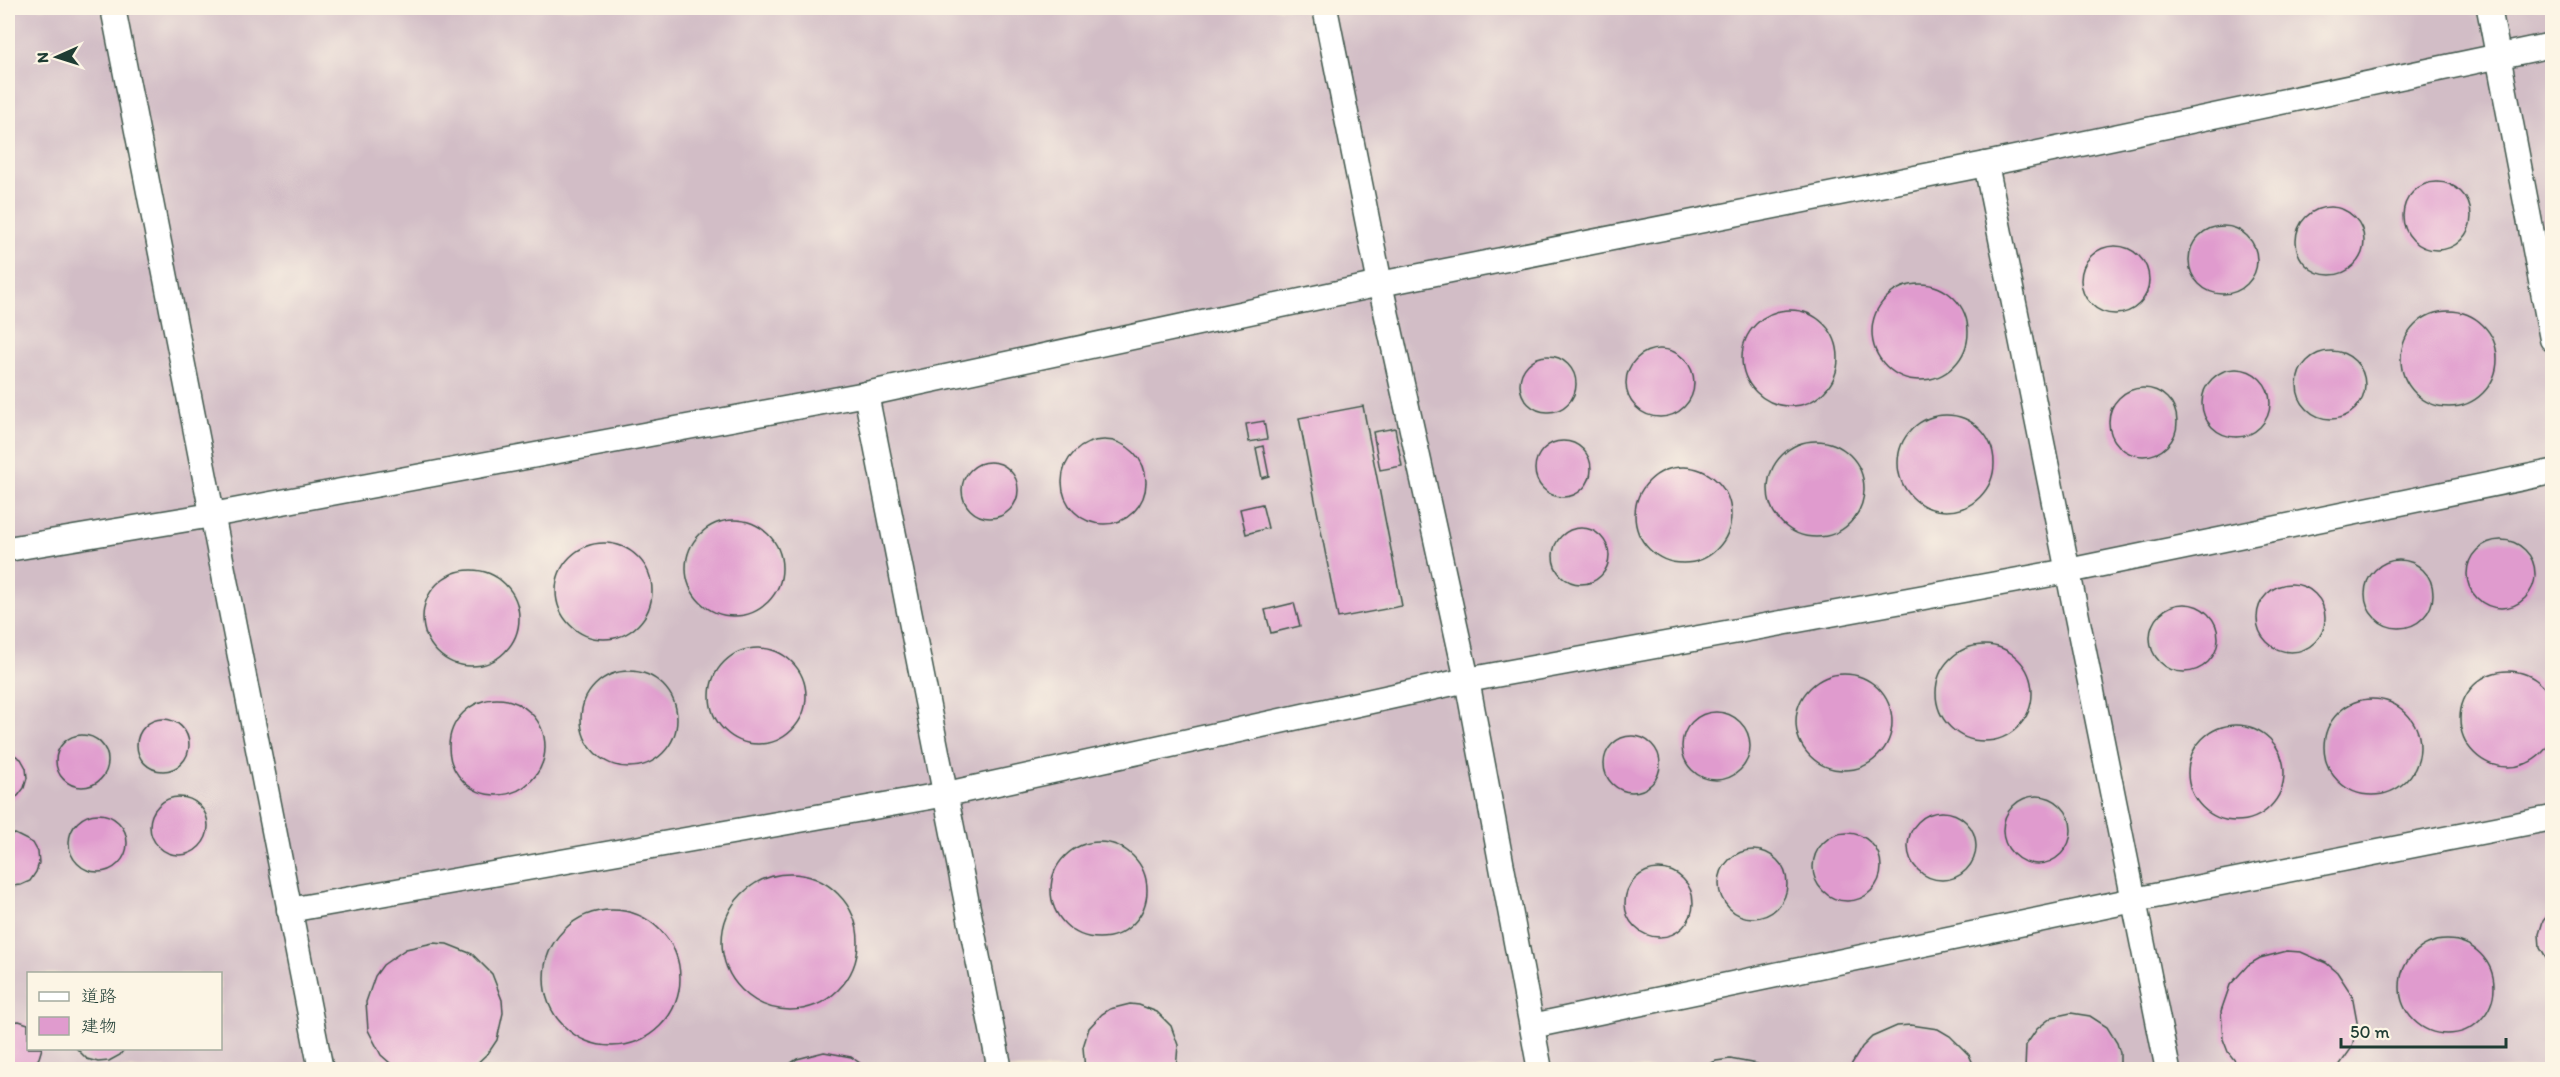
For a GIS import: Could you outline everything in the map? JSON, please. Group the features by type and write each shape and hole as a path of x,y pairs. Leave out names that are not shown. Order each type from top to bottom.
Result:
{"lane":[{"path":"113,8 321,1070"},
{"path":"1324,8 1380,284 1467,680 1540,1070"},
{"path":"2489,8 2553,339"},
{"path":"8,549 212,515 866,394 1380,284 1986,164 2553,45"},
{"path":"1986,164 2168,1070"},
{"path":"866,394 1000,1070"},
{"path":"289,910 947,794 1467,680 2068,571 2553,472"},
{"path":"1532,1026 2134,900 2553,818"}],"shaded area":[{"path":"8,8 2552,8 2552,1069 8,1069"}],"building":[{"path":"2437,182 2450,185 2461,192 2468,203 2471,216 2468,229 2461,240 2450,247 2437,250 2424,247 2413,240 2406,229 2403,216 2406,203 2413,192 2424,185"},
{"path":"2330,207 2343,210 2354,217 2361,228 2364,241 2361,254 2354,265 2343,272 2330,275 2317,272 2306,265 2299,254 2296,241 2299,228 2306,217 2317,210"},
{"path":"2223,226 2236,229 2247,236 2254,247 2257,260 2254,273 2247,284 2236,291 2223,294 2210,291 2199,284 2192,273 2189,260 2192,247 2199,236 2210,229"},
{"path":"2115,246 2128,249 2139,256 2146,267 2149,280 2146,293 2139,304 2128,311 2115,314 2102,311 2091,304 2084,293 2081,280 2084,267 2091,256 2102,249"},
{"path":"1920,284 1939,287 1954,298 1965,313 1968,332 1965,351 1954,366 1939,377 1920,380 1901,377 1886,366 1875,351 1872,332 1875,313 1886,298 1901,287"},
{"path":"1790,310 1809,313 1824,324 1835,339 1838,358 1835,377 1824,392 1809,403 1790,406 1771,403 1756,392 1745,377 1742,358 1745,339 1756,324 1771,313"},
{"path":"2449,311 2468,314 2483,325 2494,340 2497,359 2494,378 2483,393 2468,404 2449,407 2430,404 2415,393 2404,378 2401,359 2404,340 2415,325 2430,314"},
{"path":"1660,349 1673,352 1684,359 1691,370 1694,383 1691,396 1684,407 1673,414 1660,417 1647,414 1636,407 1629,396 1626,383 1629,370 1636,359 1647,352"},
{"path":"2331,351 2344,354 2355,361 2362,372 2365,385 2362,398 2355,409 2344,416 2331,419 2318,416 2307,409 2300,398 2297,385 2300,372 2307,361 2318,354"},
{"path":"1548,356 1559,358 1568,364 1574,373 1576,384 1574,395 1568,404 1559,410 1548,412 1537,410 1528,404 1522,395 1520,384 1522,373 1528,364 1537,358"},
{"path":"2236,369 2249,372 2260,379 2267,390 2270,403 2267,416 2260,427 2249,434 2236,437 2223,434 2212,427 2205,416 2202,403 2205,390 2212,379 2223,372"},
{"path":"2143,388 2156,391 2167,398 2174,409 2177,422 2174,435 2167,446 2156,453 2143,456 2130,453 2119,446 2112,435 2109,422 2112,409 2119,398 2130,391"},
{"path":"1363,406 1402,606 1338,618 1299,418"},
{"path":"1946,415 1965,418 1980,429 1991,444 1994,463 1991,482 1980,497 1965,508 1946,511 1927,508 1912,497 1901,482 1898,463 1901,444 1912,429 1927,418"},
{"path":"1264,421 1267,439 1249,442 1246,424"},
{"path":"1395,428 1402,466 1380,470 1373,432"},
{"path":"1096,440 1112,440 1128,447 1139,458 1146,474 1143,498 1134,512 1112,524 1096,524 1080,517 1069,506 1062,490 1062,474 1069,458 1080,447"},
{"path":"1563,441 1574,443 1583,449 1589,458 1591,469 1589,480 1583,489 1574,495 1563,497 1552,495 1543,489 1537,480 1535,469 1537,458 1543,449 1552,443"},
{"path":"1816,441 1835,444 1850,455 1861,470 1864,489 1861,508 1850,523 1835,534 1816,537 1797,534 1782,523 1771,508 1768,489 1771,470 1782,455 1797,444"},
{"path":"1263,446 1269,476 1262,478 1256,448"},
{"path":"990,462 1001,464 1010,470 1016,479 1018,490 1016,501 1010,510 1001,516 990,518 979,516 970,510 964,501 962,490 964,479 970,470 979,464"},
{"path":"1683,467 1702,470 1717,481 1728,496 1731,515 1728,534 1717,549 1702,560 1683,563 1664,560 1649,549 1638,534 1635,515 1638,496 1649,481 1664,470"},
{"path":"1262,504 1268,528 1246,534 1240,509"},
{"path":"734,520 753,523 768,534 779,549 782,568 779,587 768,602 753,613 734,616 715,613 700,602 689,587 686,568 689,549 700,534 715,523"},
{"path":"1581,528 1592,530 1601,536 1607,545 1609,556 1607,567 1601,576 1592,582 1581,584 1570,582 1561,576 1555,567 1553,556 1555,545 1561,536 1570,530"},
{"path":"2501,540 2514,543 2525,550 2532,561 2535,574 2532,587 2525,598 2514,605 2501,608 2488,605 2477,598 2470,587 2467,574 2470,561 2477,550 2488,543"},
{"path":"604,543 623,546 638,557 649,572 652,591 649,610 638,625 623,636 604,639 585,636 570,625 559,610 556,591 559,572 570,557 585,546"},
{"path":"2399,560 2412,563 2423,570 2430,581 2433,594 2430,607 2423,618 2412,625 2399,628 2386,625 2375,618 2368,607 2365,594 2368,581 2375,570 2386,563"},
{"path":"471,570 490,573 505,584 516,599 519,618 516,637 505,652 490,663 471,666 452,663 437,652 426,637 423,618 426,599 437,584 452,573"},
{"path":"2291,584 2304,587 2315,594 2322,605 2325,618 2322,631 2315,642 2304,649 2291,652 2278,649 2267,642 2260,631 2257,618 2260,605 2267,594 2278,587"},
{"path":"1294,603 1300,626 1271,633 1265,610"},
{"path":"2184,604 2197,607 2208,614 2215,625 2218,638 2215,651 2208,662 2197,669 2184,672 2171,669 2160,662 2153,651 2150,638 2153,625 2160,614 2171,607"},
{"path":"1984,645 2003,648 2018,659 2029,674 2032,693 2029,712 2018,727 2003,738 1984,741 1965,738 1950,727 1939,712 1936,693 1939,674 1950,659 1965,648"},
{"path":"758,648 777,651 792,662 803,677 806,696 803,715 792,730 777,741 758,744 739,741 724,730 713,715 710,696 713,677 724,662 739,651"},
{"path":"629,671 648,674 663,685 674,700 677,719 674,738 663,753 648,764 629,767 610,764 595,753 584,738 581,719 584,700 595,685 610,674"},
{"path":"2508,671 2526,675 2542,685 2552,701 2556,719 2552,737 2542,753 2526,763 2508,767 2490,763 2474,753 2464,737 2460,719 2464,701 2474,685 2490,675"},
{"path":"1844,674 1863,677 1878,688 1889,703 1892,722 1889,741 1878,756 1863,767 1844,770 1825,767 1810,756 1799,741 1796,722 1799,703 1810,688 1825,677"},
{"path":"497,699 516,702 531,713 542,728 545,747 542,766 531,781 516,792 497,795 478,792 463,781 452,766 449,747 452,728 463,713 478,702"},
{"path":"2372,699 2391,702 2406,713 2417,728 2420,747 2417,766 2406,781 2391,792 2372,795 2353,792 2338,781 2327,766 2324,747 2327,728 2338,713 2353,702"},
{"path":"1716,712 1729,715 1740,722 1747,733 1750,746 1747,759 1740,770 1729,777 1716,780 1703,777 1692,770 1685,759 1682,746 1685,733 1692,722 1703,715"},
{"path":"163,719 177,723 185,731 189,745 185,759 177,767 163,771 149,767 141,759 137,745 141,731 149,723"},
{"path":"2236,725 2255,728 2270,739 2281,754 2284,773 2281,792 2270,807 2255,818 2236,821 2217,818 2202,807 2191,792 2188,773 2191,754 2202,739 2217,728"},
{"path":"82,735 96,739 104,747 108,761 104,775 96,783 82,787 68,783 60,775 56,761 60,747 68,739"},
{"path":"1632,736 1643,738 1652,744 1658,753 1660,764 1658,775 1652,784 1643,790 1632,792 1621,790 1612,784 1606,775 1604,764 1606,753 1612,744 1621,738"},
{"path":"8,751 21,759 26,768 27,778 18,796 8,801"},
{"path":"2037,796 2050,799 2061,806 2068,817 2071,830 2068,843 2061,854 2050,861 2037,864 2024,861 2013,854 2006,843 2003,830 2006,817 2013,806 2024,799"},
{"path":"173,797 185,797 200,805 208,820 208,832 200,847 185,855 173,855 158,847 150,832 150,820 158,805"},
{"path":"1942,812 1955,815 1966,822 1973,833 1976,846 1973,859 1966,870 1955,877 1942,880 1929,877 1918,870 1911,859 1908,846 1911,833 1918,822 1929,815"},
{"path":"92,814 104,814 114,818 123,827 127,849 119,864 104,872 92,872 82,868 73,859 69,849 69,837 73,827 82,818"},
{"path":"1847,833 1860,836 1871,843 1878,854 1881,867 1878,880 1871,891 1860,898 1847,901 1834,898 1823,891 1816,880 1813,867 1816,854 1823,843 1834,836"},
{"path":"15,834 33,843 38,852 39,863 30,881 21,885 8,886 8,835"},
{"path":"1099,842 1118,845 1133,856 1144,871 1147,890 1144,909 1133,924 1118,935 1099,938 1080,935 1065,924 1054,909 1051,890 1054,871 1065,856 1080,845"},
{"path":"1753,850 1766,853 1777,860 1784,871 1787,884 1784,897 1777,908 1766,915 1753,918 1740,915 1729,908 1722,897 1719,884 1722,871 1729,860 1740,853"},
{"path":"1659,869 1672,872 1683,879 1690,890 1693,903 1690,916 1683,927 1672,934 1659,937 1646,934 1635,927 1628,916 1625,903 1628,890 1635,879 1646,872"},
{"path":"790,874 816,879 828,885 838,894 847,904 853,916 858,942 853,968 847,980 838,990 828,999 816,1005 790,1010 764,1005 752,999 742,990 733,980 727,968 722,942 727,916 733,904 742,894 752,885 764,879"},
{"path":"612,910 638,915 650,921 660,930 669,940 675,952 680,978 675,1004 669,1016 660,1026 650,1035 638,1041 612,1046 586,1041 574,1035 564,1026 555,1016 549,1004 544,978 549,952 555,940 564,930 574,921 586,915"},
{"path":"2552,910 2552,964 2540,947 2539,934 2543,921"},
{"path":"2447,940 2465,943 2480,954 2491,969 2494,987 2491,1005 2480,1020 2465,1031 2447,1034 2429,1031 2414,1020 2403,1005 2400,987 2403,969 2414,954 2429,943"},
{"path":"433,943 447,944 472,954 492,974 502,1000 503,1013 497,1040 489,1052 470,1070 398,1070 381,1055 368,1030 366,1002 375,976 383,965 406,949"},
{"path":"2287,951 2301,952 2326,963 2337,972 2352,995 2357,1022 2355,1036 2351,1049 2336,1070 2242,1070 2228,1052 2223,1039 2221,1011 2230,985 2248,965 2260,958"},
{"path":"1130,1004 1157,1012 1171,1026 1178,1045 1176,1070 1085,1070 1083,1047 1089,1028 1110,1009"},
{"path":"2071,1013 2090,1016 2107,1027 2117,1043 2120,1053 2120,1070 2025,1070 2026,1045 2037,1029 2052,1017"},
{"path":"19,1021 27,1024 27,1050 41,1050 39,1058 27,1070 8,1070 8,1022"},
{"path":"1911,1025 1938,1029 1950,1036 1969,1055 1976,1070 1848,1070 1862,1047 1872,1037 1897,1026"},
{"path":"78,1050 124,1050 120,1055 109,1061 98,1062 87,1059"},
{"path":"824,1052 851,1057 870,1070 781,1070 797,1059"},
{"path":"1730,1059 1757,1064 1768,1070 1695,1070 1716,1061"}]}
